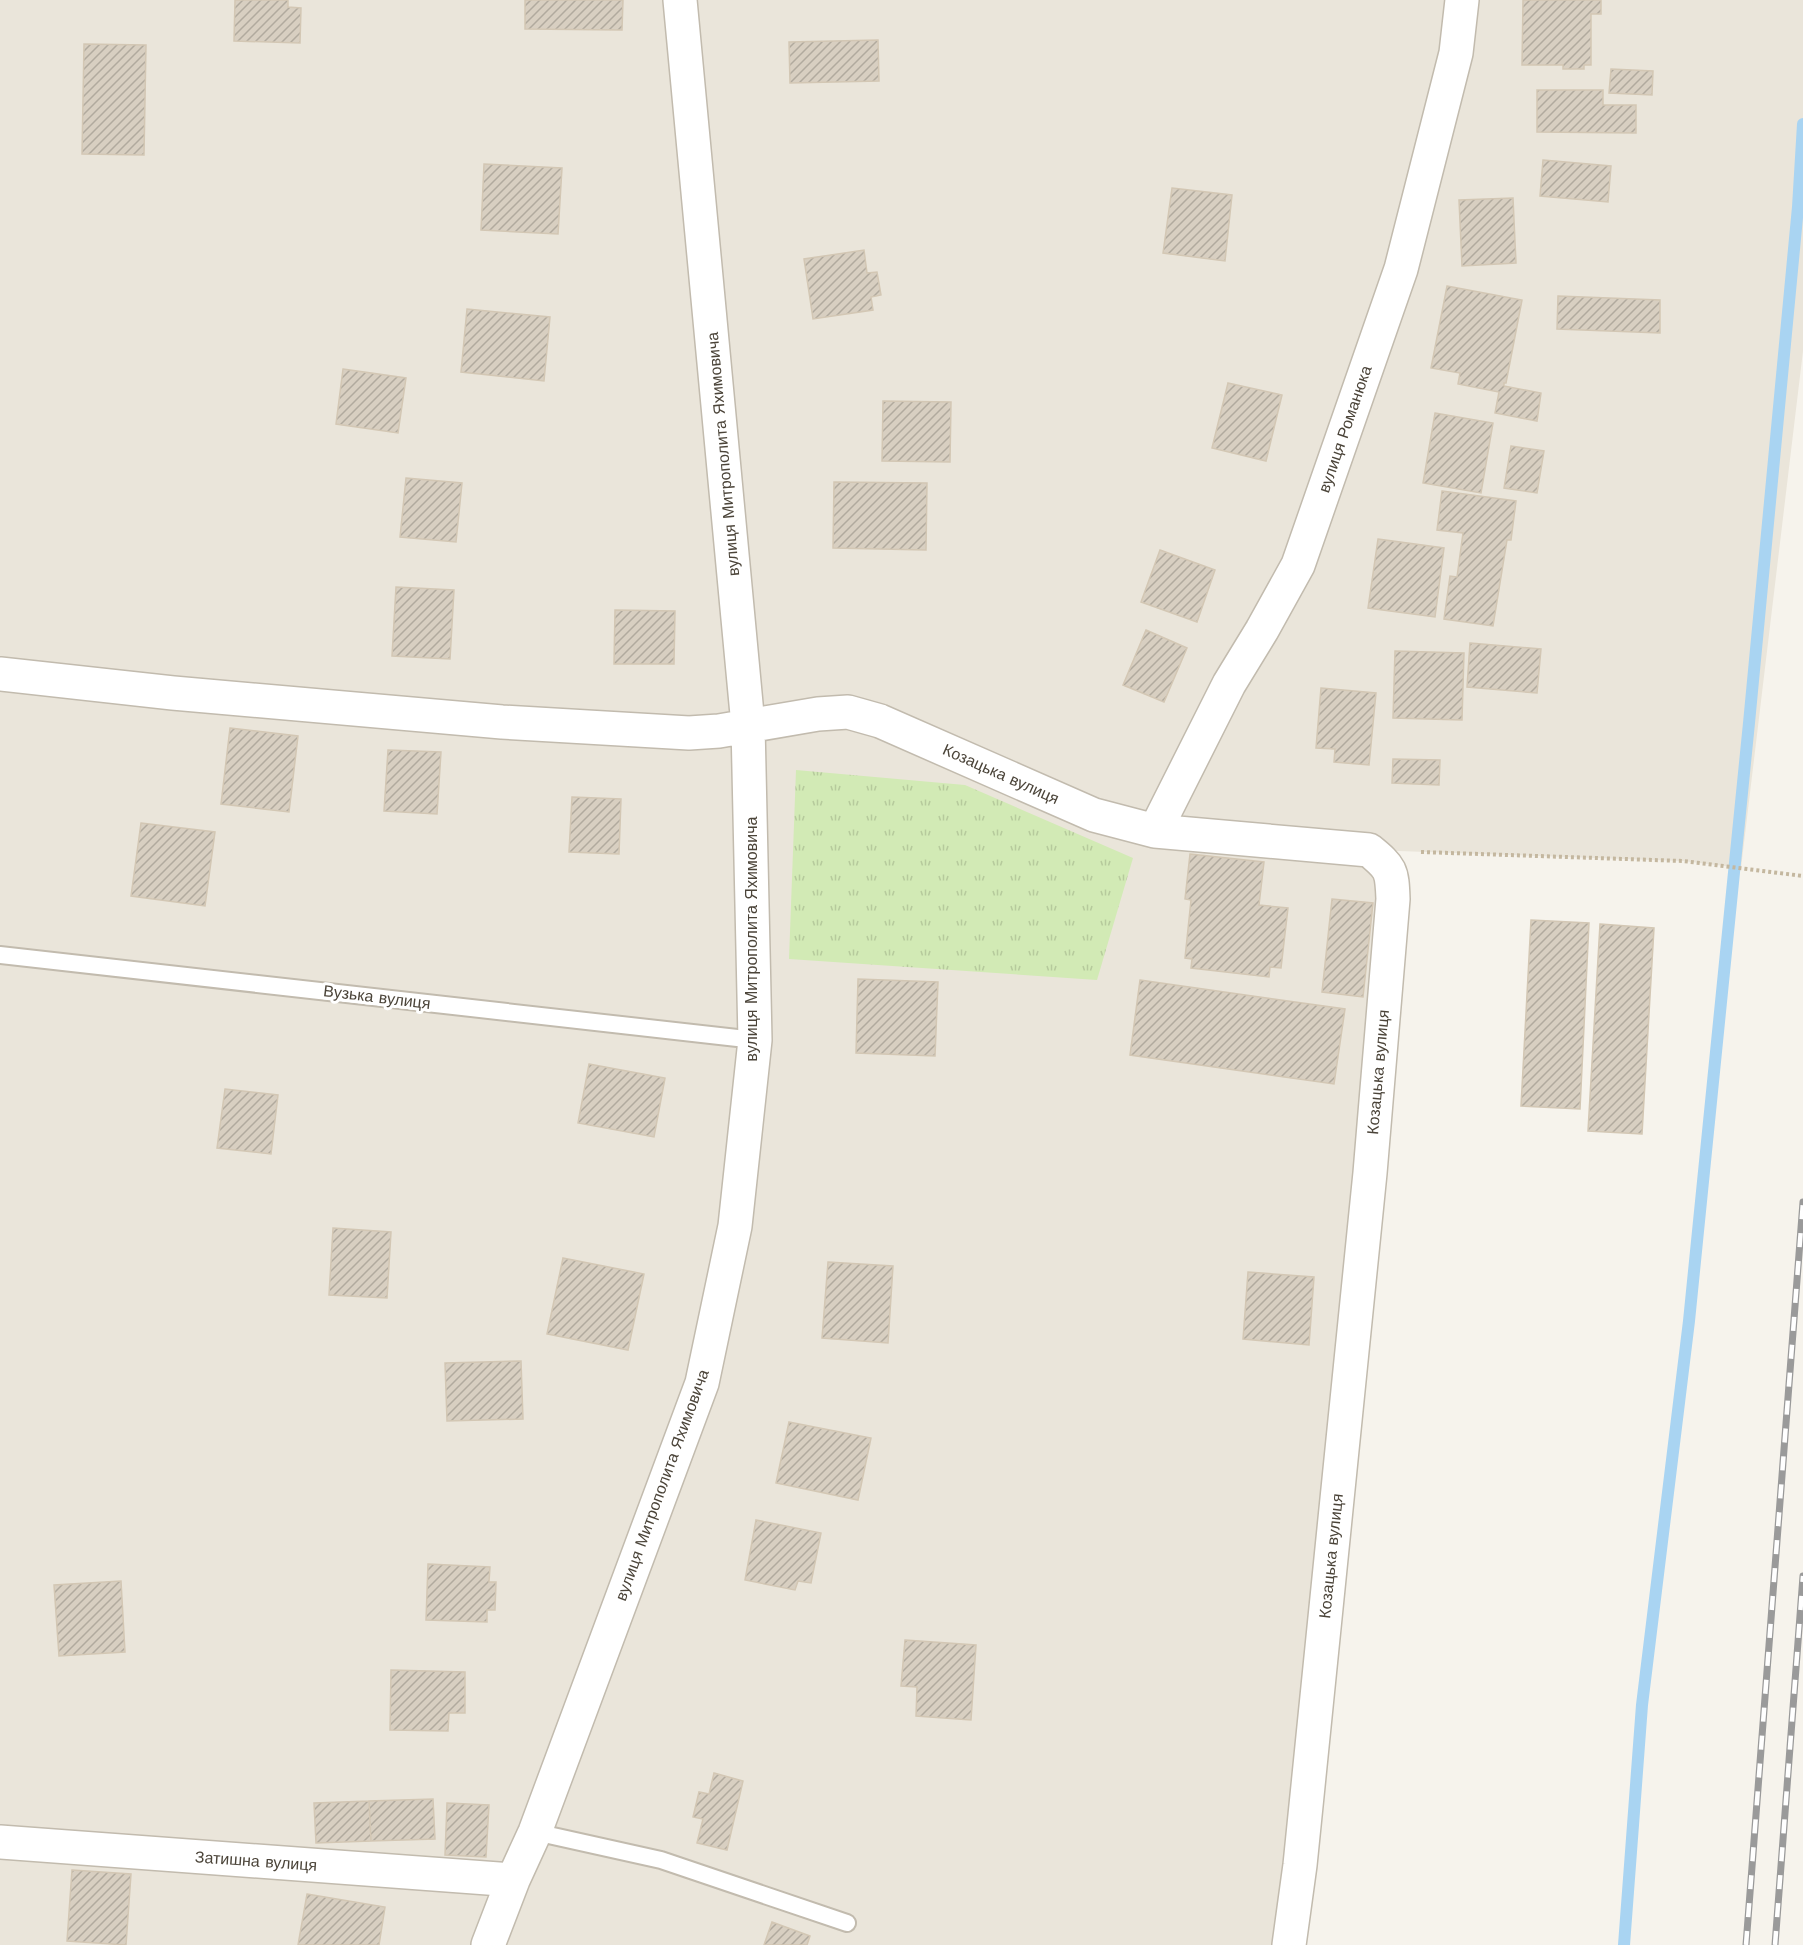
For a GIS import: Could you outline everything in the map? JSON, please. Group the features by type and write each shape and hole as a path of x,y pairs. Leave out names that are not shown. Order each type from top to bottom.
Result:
{"street":[{"name":"вулиця Митрополита Яхимовича","path":"488,1945 513,1880 535,1832 702,1383 735,1226 755,1040 748,725 680,0"},
{"name":"вулиця Романюка","path":"1155,831 1228,684 1262,630 1298,565 1401,268 1456,53 1462,0"},
{"name":"Козацька вулиця","path":"0,674 173,693 502,722 689,733 720,731 818,714 848,712 880,722 1094,815 1155,831 1369,850 1386,864 1391,874 1393,899 1370,1173 1300,1865 1289,1945"},
{"name":"Затишна вулиця","path":"0,1842 513,1880"}],"lane":[{"name":"Вузька вулиця","path":"0,955 755,1040"},
{"path":"535,1832 661,1860 847,1923"}],"path":[{"path":"1369,850 1683,861 1803,876"}],"shaded area":[{"path":"0,0 1803,0 1803,351 1741,868 1683,861 1370,850 1386,864 1289,1945 0,1945"}],"green space":[{"path":"796,770 965,785 1133,858 1097,980 789,959"}],"building":[{"path":"235,0 288,0 288,7 301,8 300,43 234,41"},
{"path":"525,0 623,0 622,30 525,29"},
{"path":"1523,0 1601,0 1601,14 1591,14 1591,65 1584,65 1584,69 1563,69 1563,65 1522,65"},
{"path":"878,40 879,81 790,83 789,42"},
{"path":"84,44 146,45 144,155 82,154"},
{"path":"1611,69 1653,71 1652,95 1609,93"},
{"path":"1537,90 1603,90 1603,105 1636,105 1636,133 1537,132"},
{"path":"1543,160 1611,166 1608,202 1540,196"},
{"path":"484,164 562,168 558,234 481,230"},
{"path":"1172,188 1232,195 1225,261 1163,253"},
{"path":"1513,198 1516,263 1462,266 1459,200"},
{"path":"864,250 867,273 877,272 881,295 871,297 873,310 813,319 804,259"},
{"path":"1447,286 1522,300 1504,386 1541,393 1537,421 1495,413 1499,392 1458,384 1460,373 1431,368"},
{"path":"1558,296 1660,300 1660,333 1557,329"},
{"path":"467,309 550,317 544,381 461,372"},
{"path":"343,369 406,378 398,433 336,424"},
{"path":"1228,383 1282,395 1266,461 1212,448"},
{"path":"883,401 951,402 950,462 882,461"},
{"path":"1435,413 1493,423 1481,493 1423,483"},
{"path":"1511,446 1544,451 1537,493 1504,488"},
{"path":"406,478 462,483 456,542 400,537"},
{"path":"834,482 927,483 926,550 833,548"},
{"path":"1442,491 1516,501 1511,540 1507,540 1493,626 1444,619 1450,576 1457,577 1463,533 1437,530"},
{"path":"1378,539 1444,548 1435,617 1368,608"},
{"path":"1160,550 1215,570 1197,622 1141,602"},
{"path":"396,587 454,590 450,659 392,656"},
{"path":"615,610 675,611 674,664 614,664"},
{"path":"1146,630 1187,648 1164,702 1123,685"},
{"path":"1470,643 1541,649 1537,693 1467,687"},
{"path":"1395,651 1464,653 1462,720 1393,718"},
{"path":"1321,688 1376,693 1369,765 1334,762 1335,749 1316,748"},
{"path":"230,728 298,736 289,812 221,804"},
{"path":"388,750 441,752 437,814 384,811"},
{"path":"1393,759 1440,760 1439,785 1392,783"},
{"path":"572,797 621,799 619,854 569,852"},
{"path":"141,823 215,832 205,906 131,896"},
{"path":"1190,854 1264,862 1259,905 1288,908 1281,968 1270,967 1269,977 1191,968 1192,959 1185,958 1191,900 1185,899"},
{"path":"1332,899 1373,903 1363,997 1322,992"},
{"path":"1531,920 1589,923 1580,1109 1521,1106"},
{"path":"1600,924 1654,928 1642,1134 1588,1131"},
{"path":"858,979 938,982 935,1056 856,1053"},
{"path":"1140,980 1345,1009 1334,1084 1130,1055"},
{"path":"589,1064 665,1078 654,1137 578,1123"},
{"path":"225,1089 278,1095 271,1154 217,1148"},
{"path":"333,1228 391,1232 387,1298 329,1295"},
{"path":"563,1258 644,1274 628,1350 547,1334"},
{"path":"828,1262 893,1266 888,1343 822,1338"},
{"path":"1248,1272 1314,1277 1309,1345 1243,1339"},
{"path":"521,1361 523,1419 447,1421 445,1363"},
{"path":"789,1422 871,1438 858,1500 776,1483"},
{"path":"756,1520 821,1533 811,1583 798,1581 795,1590 745,1580"},
{"path":"428,1564 490,1567 489,1582 496,1582 495,1610 487,1610 487,1622 426,1620"},
{"path":"121,1581 125,1652 59,1656 54,1585"},
{"path":"905,1640 976,1645 971,1720 916,1716 917,1687 901,1686"},
{"path":"391,1670 465,1672 465,1713 449,1713 448,1731 390,1730"},
{"path":"714,1773 743,1781 727,1850 697,1843 703,1819 693,1817 699,1792 709,1794"},
{"path":"433,1799 435,1839 371,1841 369,1801"},
{"path":"369,1801 371,1841 316,1843 314,1803"},
{"path":"447,1803 489,1805 486,1857 445,1855"},
{"path":"72,1870 131,1874 126,1945 67,1941"},
{"path":"307,1894 385,1907 379,1945 298,1945"},
{"path":"772,1922 810,1936 807,1945 764,1945"}],"waterway":[{"path":"1624,1945 1642,1705 1689,1321 1749,723 1798,207 1803,124"}],"railway":[{"path":"1746,1945 1803,1202"},
{"path":"1775,1945 1803,1576"}]}
